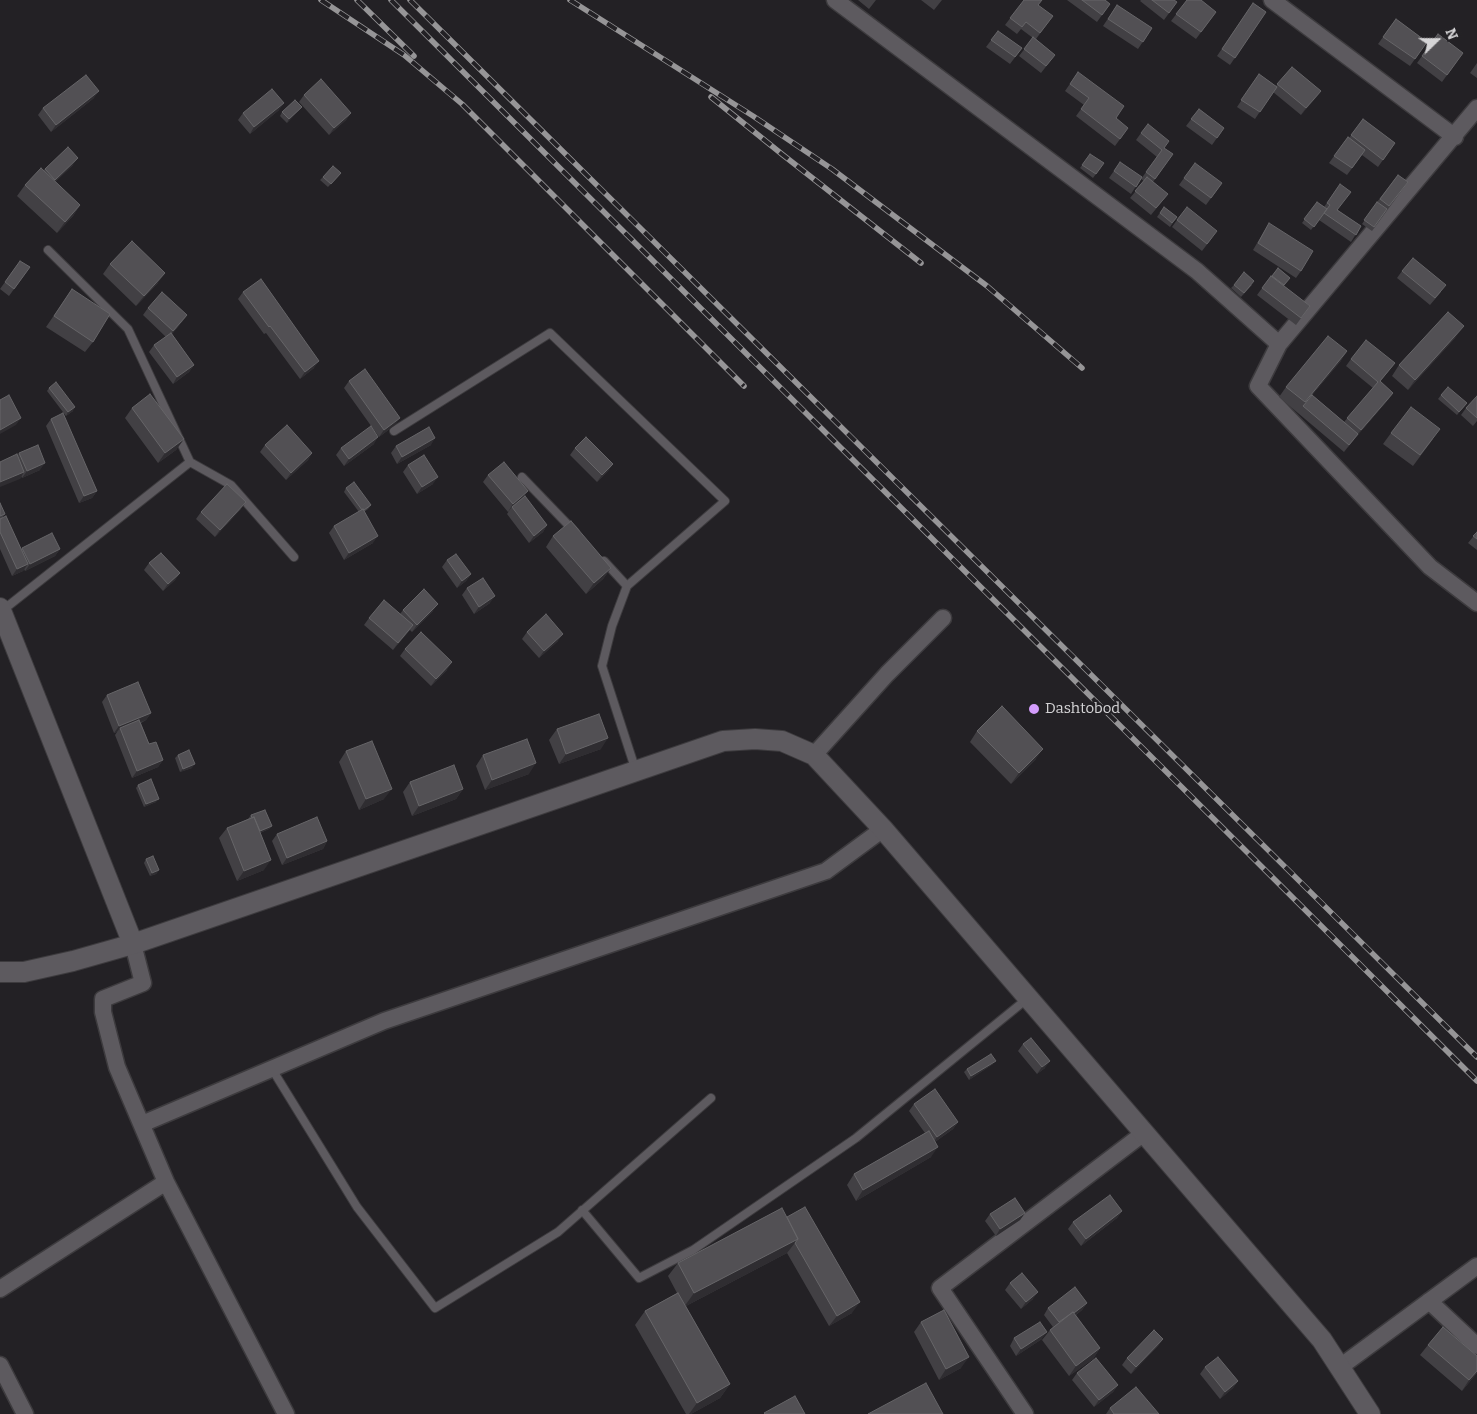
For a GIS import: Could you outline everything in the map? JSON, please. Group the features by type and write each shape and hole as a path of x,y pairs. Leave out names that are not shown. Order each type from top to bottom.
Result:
{"street":[{"path":"835,0 1197,271 1279,344"},
{"path":"1272,0 1455,137"},
{"path":"1477,108 1455,137 1279,344 1258,386 1430,567 1477,603"},
{"path":"1,610 6,640 132,944 144,983 103,999 103,1012 117,1067 166,1182 286,1414"},
{"path":"814,755 887,674 943,618"},
{"path":"0,972 24,972 73,961 132,944 723,741 755,739 782,741 814,755 883,829 1322,1340 1370,1414"},
{"path":"142,1124 384,1021 826,872 883,829"},
{"path":"1025,1414 940,1288 1144,1134"},
{"path":"0,1288 166,1182"},
{"path":"1340,1367 1477,1266"},
{"path":"1430,1301 1477,1346"},
{"path":"0,1365 24,1414"}],"lane":[{"path":"48,250 128,329 190,462 231,485 294,558"},
{"path":"394,431 550,333 725,501 627,586 612,626 602,666 636,771"},
{"path":"1,610 190,462"},
{"path":"522,477 581,538"},
{"path":"594,552 627,586"},
{"path":"582,1210 639,1278 693,1250 856,1138 1028,998"},
{"path":"272,1069 357,1207 435,1308 558,1232 711,1098"}],"building":[{"path":"1024,0 1042,0 1038,5 1053,16 1040,33 1026,22 1022,27 1010,18"},
{"path":"1082,0 1105,0 1110,4 1102,15"},
{"path":"1152,0 1174,0 1177,2 1169,13"},
{"path":"1187,0 1201,0 1216,12 1201,32 1176,14"},
{"path":"1253,3 1266,12 1235,58 1222,49"},
{"path":"1117,5 1152,28 1143,42 1108,19"},
{"path":"1396,19 1427,42 1415,59 1383,37"},
{"path":"998,31 1022,48 1015,57 991,40"},
{"path":"1438,34 1463,53 1447,75 1422,56"},
{"path":"1033,37 1055,55 1046,66 1024,49"},
{"path":"1292,67 1321,91 1306,108 1277,84"},
{"path":"1078,72 1124,106 1116,118 1128,128 1120,139 1081,109 1089,98 1070,84"},
{"path":"1259,74 1277,87 1260,112 1241,100"},
{"path":"86,75 99,91 56,125 43,108"},
{"path":"321,79 351,113 334,128 304,95"},
{"path":"272,89 284,103 254,127 243,113"},
{"path":"295,100 302,107 289,119 282,112"},
{"path":"1199,109 1224,128 1217,138 1191,119"},
{"path":"1363,119 1395,143 1383,160 1351,135"},
{"path":"1148,124 1169,141 1164,148 1173,154 1155,179 1146,172 1162,150 1141,133"},
{"path":"1348,137 1365,150 1352,168 1334,156"},
{"path":"68,147 78,158 55,180 45,169"},
{"path":"1090,154 1104,163 1096,174 1082,165"},
{"path":"1120,162 1142,177 1136,187 1114,171"},
{"path":"1195,163 1222,183 1211,198 1184,178"},
{"path":"333,166 341,173 331,184 323,177"},
{"path":"41,168 80,205 65,222 25,185"},
{"path":"1398,175 1408,182 1389,206 1380,199"},
{"path":"1147,177 1168,194 1156,208 1135,191"},
{"path":"1340,184 1351,192 1337,210 1361,226 1356,235 1324,213 1330,205 1327,203"},
{"path":"1317,202 1327,209 1314,227 1304,219"},
{"path":"1377,202 1387,209 1374,227 1364,220"},
{"path":"1164,207 1177,217 1172,223 1160,213"},
{"path":"1187,207 1217,231 1207,244 1177,220"},
{"path":"1269,223 1313,251 1301,271 1258,243"},
{"path":"132,241 165,273 144,296 110,264"},
{"path":"1413,258 1446,285 1435,298 1402,271"},
{"path":"20,261 30,267 14,289 5,282"},
{"path":"1278,268 1290,278 1284,285 1272,276"},
{"path":"1244,272 1254,281 1244,293 1234,285"},
{"path":"1271,276 1310,306 1301,318 1262,288"},
{"path":"261,279 319,361 305,372 243,292"},
{"path":"72,289 110,314 93,342 54,316"},
{"path":"162,292 187,315 173,331 148,308"},
{"path":"1448,312 1464,326 1415,380 1399,365"},
{"path":"171,333 194,365 177,377 154,345"},
{"path":"1328,336 1347,351 1305,402 1286,387"},
{"path":"1366,340 1395,363 1380,381 1393,393 1361,430 1347,418 1378,382 1351,359"},
{"path":"365,369 400,418 384,430 349,381"},
{"path":"56,382 75,407 68,412 49,388"},
{"path":"1448,387 1467,403 1459,412 1441,395"},
{"path":"150,394 184,439 165,453 132,408"},
{"path":"9,395 21,418 0,430 0,400"},
{"path":"1312,395 1358,434 1349,445 1303,406"},
{"path":"1477,396 1477,418 1466,408"},
{"path":"1411,407 1440,429 1420,455 1391,433"},
{"path":"63,413 97,491 84,496 51,419"},
{"path":"287,425 312,453 291,473 265,445"},
{"path":"371,426 378,437 349,459 341,448"},
{"path":"429,427 435,438 402,457 396,446"},
{"path":"586,437 613,464 602,475 575,448"},
{"path":"38,445 45,463 27,471 19,453"},
{"path":"17,454 24,472 0,482 0,462"},
{"path":"424,455 438,477 422,487 408,465"},
{"path":"504,462 528,491 513,504 488,475"},
{"path":"354,482 371,505 364,510 362,510 346,488"},
{"path":"227,484 246,502 220,530 201,512"},
{"path":"525,496 547,525 534,536 512,507"},
{"path":"0,503 5,514 0,516"},
{"path":"363,509 378,536 349,553 334,526"},
{"path":"6,516 28,564 17,569 0,532 0,519"},
{"path":"571,521 611,568 594,583 553,536"},
{"path":"52,533 60,549 30,564 22,548"},
{"path":"161,553 180,573 168,584 149,563"},
{"path":"456,554 471,574 462,581 447,560"},
{"path":"483,578 495,596 479,607 467,588"},
{"path":"424,589 438,604 417,625 403,610"},
{"path":"384,600 413,625 398,643 369,618"},
{"path":"546,614 563,634 544,651 527,632"},
{"path":"421,632 452,662 436,679 405,649"},
{"path":"138,682 151,713 119,726 107,695"},
{"path":"1002,706 1043,749 1019,773 977,731"},
{"path":"599,714 608,738 566,754 557,729"},
{"path":"139,720 149,744 156,742 163,760 137,771 120,728"},
{"path":"527,739 536,763 492,780 483,755"},
{"path":"372,741 392,789 366,799 346,751"},
{"path":"189,750 195,764 183,769 178,755"},
{"path":"454,765 463,789 419,806 410,782"},
{"path":"151,779 159,799 146,804 138,785"},
{"path":"265,810 272,826 260,831 254,817 252,818 251,815"},
{"path":"254,817 271,860 244,871 227,828"},
{"path":"317,817 327,841 287,858 277,834"},
{"path":"153,856 159,870 152,873 146,859"},
{"path":"1031,1038 1050,1061 1042,1067 1023,1044"},
{"path":"991,1054 996,1061 971,1076 967,1069"},
{"path":"935,1089 958,1122 937,1137 914,1104"},
{"path":"929,1131 938,1147 863,1190 854,1174"},
{"path":"1110,1195 1122,1211 1086,1239 1073,1222"},
{"path":"1015,1198 1025,1213 1000,1229 990,1214"},
{"path":"805,1207 860,1302 837,1316 795,1243 798,1239 787,1217"},
{"path":"782,1208 798,1239 694,1293 678,1263"},
{"path":"1022,1273 1038,1292 1026,1302 1010,1283"},
{"path":"1075,1287 1087,1303 1059,1322 1048,1308"},
{"path":"678,1293 730,1384 697,1403 645,1311"},
{"path":"944,1310 969,1357 946,1369 921,1322"},
{"path":"1073,1312 1100,1348 1076,1366 1050,1330"},
{"path":"1040,1322 1047,1332 1021,1349 1014,1338"},
{"path":"1443,1327 1477,1356 1477,1371 1469,1380 1428,1345"},
{"path":"1154,1330 1163,1339 1136,1367 1127,1358"},
{"path":"1218,1357 1238,1381 1225,1392 1205,1367"},
{"path":"1096,1358 1118,1385 1099,1400 1077,1373"},
{"path":"926,1383 943,1414 868,1414"},
{"path":"1136,1387 1159,1414 1114,1414 1110,1408"},
{"path":"795,1396 805,1414 764,1413"}],"railway":[{"path":"321,0 404,55 462,104 744,386"},
{"path":"357,0 414,56"},
{"path":"391,0 1477,1081"},
{"path":"410,0 1477,1057"},
{"path":"570,0 753,116 832,169 987,286 1082,368"},
{"path":"711,97 921,263"}],"place":[{"name":"Dashtobod","path":"1034,709"}]}
